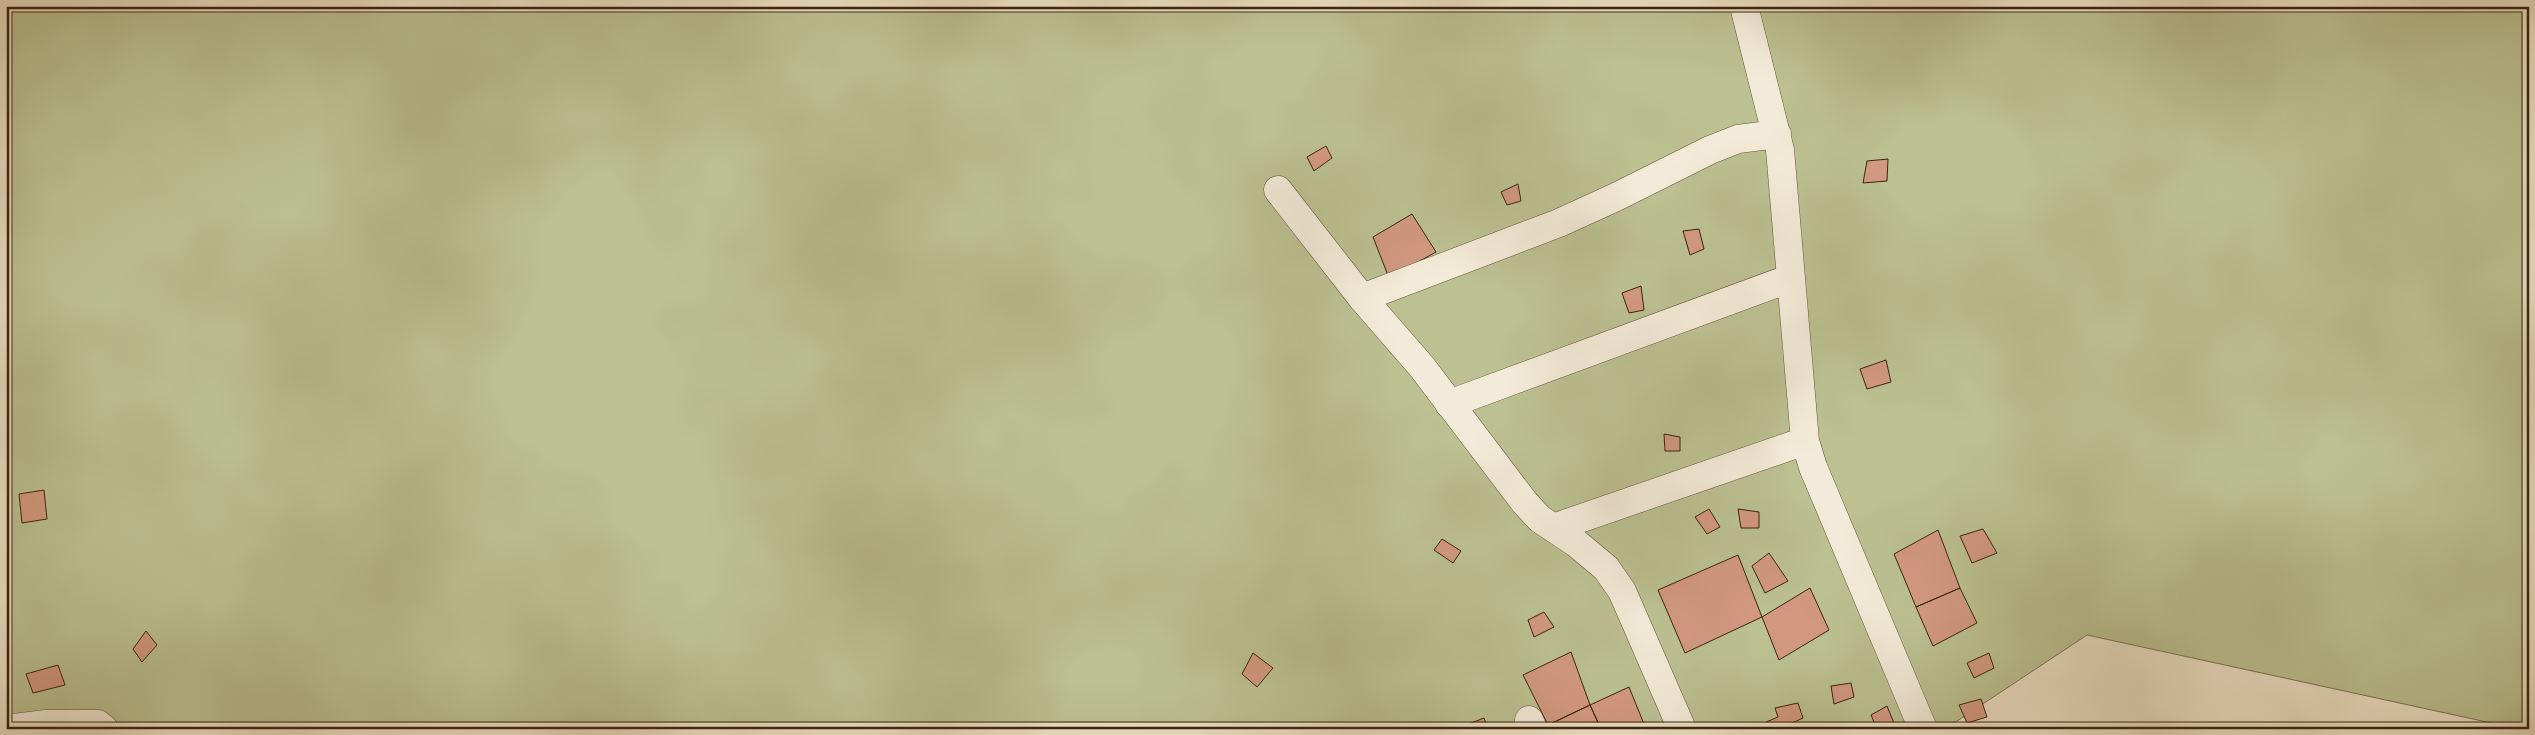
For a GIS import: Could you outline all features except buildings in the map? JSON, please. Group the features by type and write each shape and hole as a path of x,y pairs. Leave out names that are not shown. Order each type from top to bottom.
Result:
{"street":[{"path":"1744,6 1777,134 1805,441 1813,467 1923,729"},
{"path":"1362,298 1559,223 1616,198 1710,150 1738,139 1777,134"},
{"path":"1278,190 1362,298 1422,367 1525,503 1540,519 1592,555 1606,568 1622,591 1682,729"},
{"path":"1449,404 1791,278"},
{"path":"1553,528 1805,441"},
{"path":"6,729 46,724 98,724 104,729"}],"green space":[{"path":"6,6 2529,6 2529,729 2519,729 2087,635 1945,729 6,729"}]}
